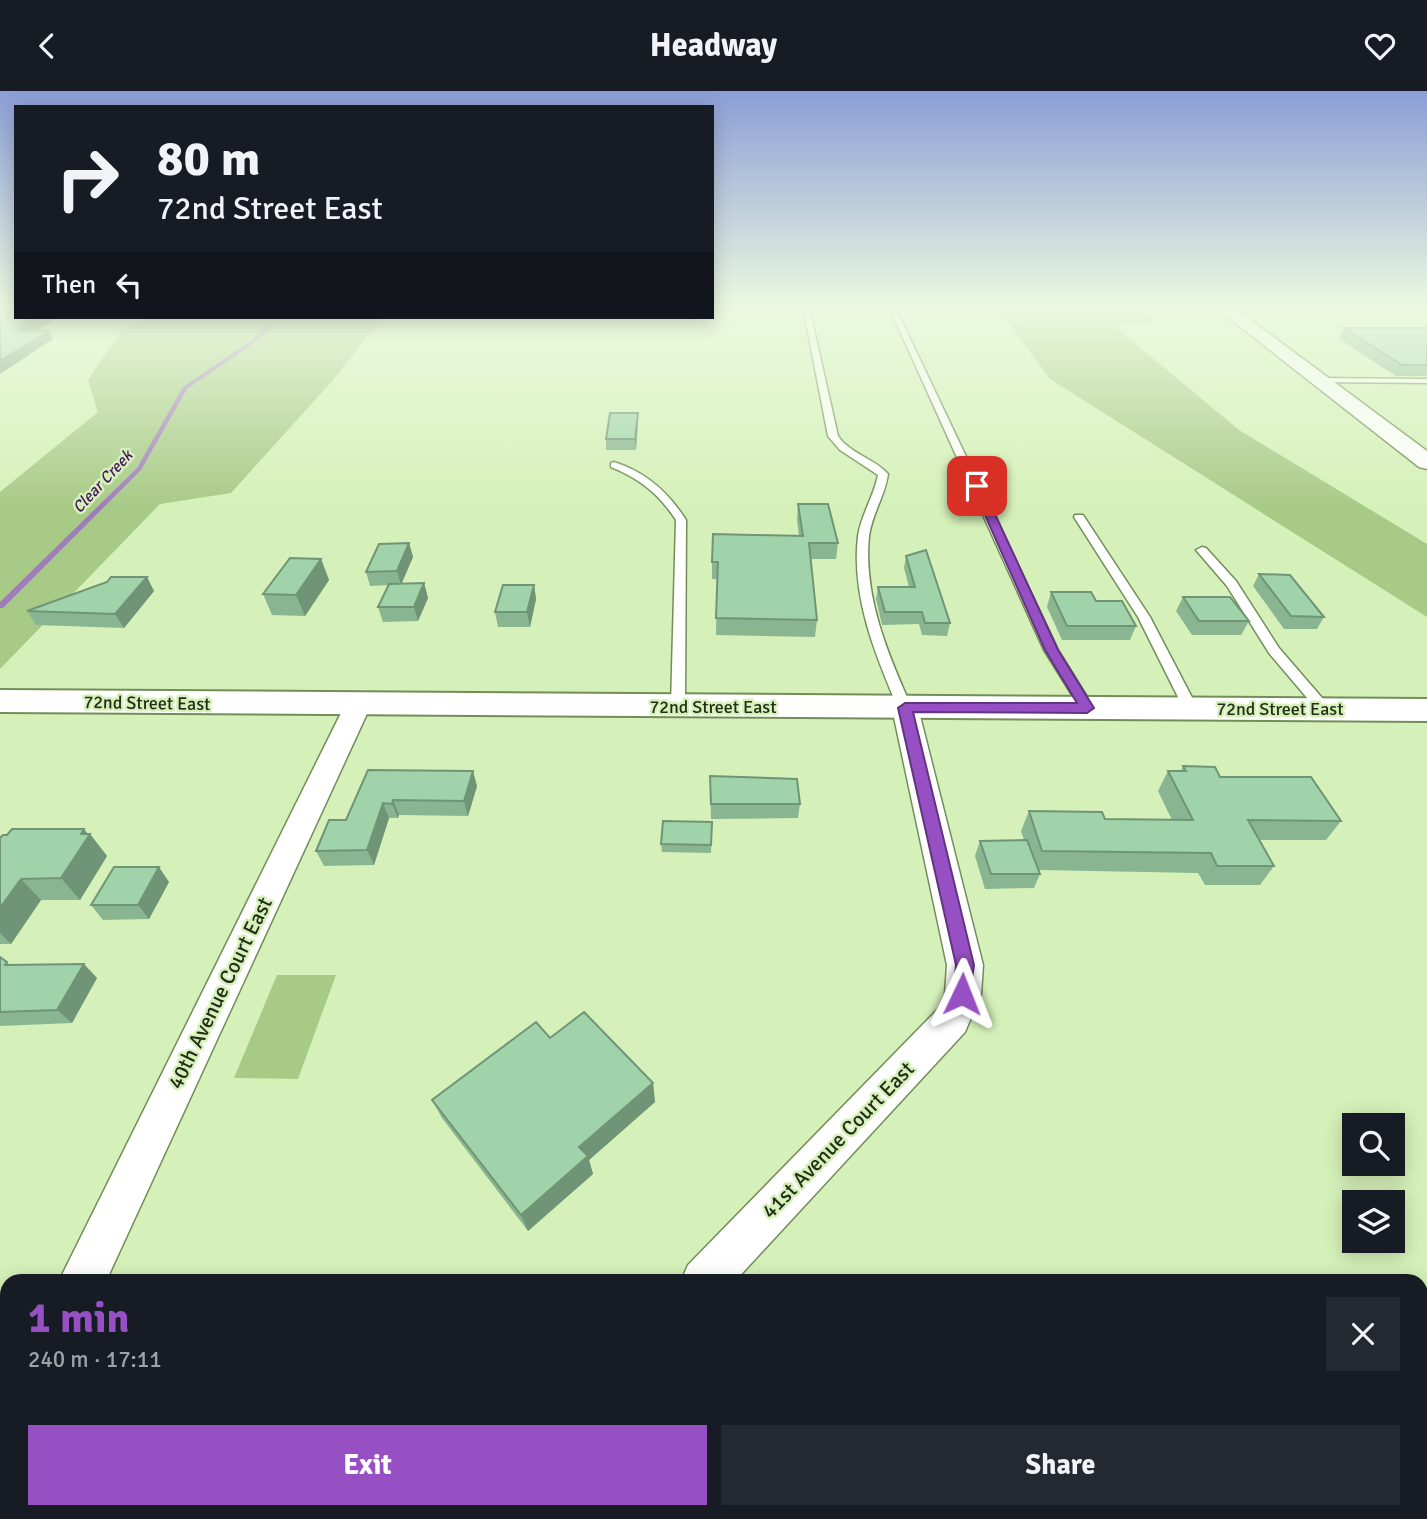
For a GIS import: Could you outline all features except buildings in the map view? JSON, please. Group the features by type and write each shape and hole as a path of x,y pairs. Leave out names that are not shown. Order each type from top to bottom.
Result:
{"main road":[{"name":"72nd Street East","path":"0,701 1427,710"}],"street":[{"path":"1310,374 1422,454"},
{"name":"40th Avenue Court East","path":"85,1274 358,705"},
{"name":"41st Avenue Court East","path":"711,1274 952,1020 962,994 965,965 905,708"}],"lane":[{"path":"820,374 833,436 839,447 872,464 883,474 882,490 873,503 864,536 866,582 889,671 905,708"},
{"path":"923,374 1051,650 1087,708"},
{"path":"1318,380 1427,381"},
{"path":"614,464 637,473 670,502 681,520 678,706"},
{"path":"1079,517 1144,617 1191,709"},
{"path":"1202,550 1232,584 1274,650 1324,709"}],"green space":[{"path":"92,374 338,374 231,493 160,504 0,669 0,492 98,412 88,380"},
{"path":"1046,374 1171,374 1239,430 1427,544 1427,617 1050,379"},
{"path":"277,975 336,975 298,1079 234,1078"}],"waterway":[{"name":"Clear Creek","path":"0,606 139,469 185,388 206,374"}],"route":[{"path":"962,994 965,965 905,708 1087,708 1051,650 977,486"}]}
